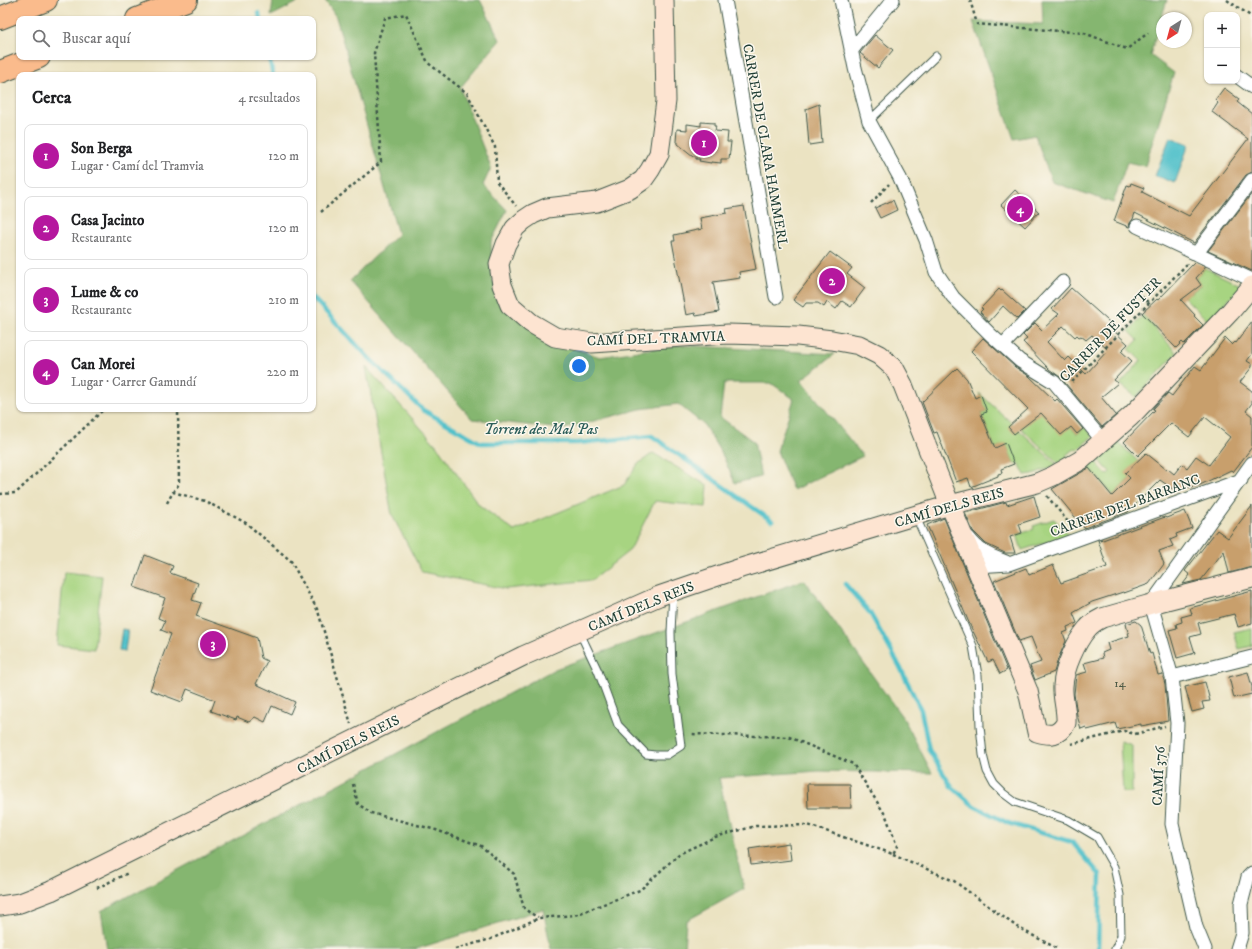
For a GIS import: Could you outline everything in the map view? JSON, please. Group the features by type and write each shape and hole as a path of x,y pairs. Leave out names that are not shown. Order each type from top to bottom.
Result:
{"highway":[{"path":"0,18 46,0"},
{"path":"146,16 186,0"},
{"path":"0,72 31,60"}],"street":[{"name":"CAMÍ DEL TRAMVIA","path":"664,0 666,101 659,154 643,180 630,188 598,202 547,208 533,214 515,228 506,244 499,264 502,285 510,305 531,323 555,336 592,343 728,334 798,336 859,345 879,355 894,368 919,424 950,505 1028,690 1037,732 1047,735 1054,734 1061,730 1066,723 1063,695 1064,678 1074,650 1087,628 1102,618 1151,604"},
{"name":"CARRER DE CLARA HAMMERL","path":"725,0 776,297"},
{"path":"841,0 851,51 869,121 900,178 926,240 936,272 953,297 1020,361 1054,382 1063,391 1104,441"},
{"path":"851,51 893,0"},
{"path":"1240,78 1252,87"},
{"path":"1196,254 1252,180"},
{"path":"1137,226 1252,280"},
{"path":"1003,345 1063,282"},
{"name":"CAMÍ DELS REIS","path":"0,906 20,903 51,891 523,656 673,591 741,568 950,505 1037,483 1053,476 1075,464 1104,441 1131,416 1230,312 1252,286"},
{"path":"1151,604 1252,463"},
{"name":"CARRER DEL BARRANC","path":"976,566 1009,564 1252,476"},
{"path":"958,524 974,545 983,553 1009,564"},
{"path":"1151,604 1252,578"},
{"name":"CAMÍ 376","path":"1151,604 1172,678 1176,723 1172,824 1196,927 1205,949"},
{"path":"1172,678 1252,657"},
{"path":"1237,949 1242,933 1241,904 1248,877 1252,873"}],"lane":[{"path":"869,121 936,56"},
{"path":"915,516 973,646 978,675 983,755 987,771 994,784 1015,802 1068,820 1097,837 1114,867 1120,895 1121,936 1115,949"},
{"path":"579,631 598,671 618,725 646,754 666,755 681,746 672,674 671,632 673,591"}],"path":[{"path":"970,0 977,24 1084,34 1127,49 1148,33"},
{"path":"1227,0 1252,17"},
{"path":"321,212 381,162 374,52 385,18 406,14 428,63 467,93 495,147 497,182 515,206 533,214"},
{"path":"872,203 890,183 900,178"},
{"name":"CARRER DE FUSTER","path":"1063,391 1196,254"},
{"path":"1141,296 1149,303"},
{"path":"0,494 16,493 101,412"},
{"path":"167,503 179,484 178,412"},
{"path":"1037,483 1062,514"},
{"path":"173,492 205,501 246,523 291,561 318,611 356,740"},
{"path":"1070,744 1124,731 1134,734 1176,723"},
{"path":"679,733 789,737 854,764 886,816 897,846 893,854"},
{"path":"353,784 358,804 371,813 436,830 481,846 514,874 524,908 539,918"},
{"path":"455,949 491,939 539,918 575,915 640,890 679,854 715,837 756,826 808,825 893,854 954,881 1017,927 1058,949"},
{"path":"95,889 130,872"}],"green space":[{"path":"273,0 302,0 271,16"},
{"path":"325,0 480,0 500,40 460,88 491,168 483,185 507,210 491,242 492,280 557,343 600,357 676,345 835,354 801,380 863,456 793,490 777,451 794,399 771,383 724,383 720,417 754,442 761,477 735,483 723,456 704,425 678,404 640,409 563,429 472,419 350,281 398,234 336,17"},
{"path":"1042,0 1167,0 1163,12 1156,12 1156,36 1150,55 1174,73 1145,166 1127,162 1113,203 1052,182 1035,135 1014,139 973,21 1043,24"},
{"path":"1205,268 1242,286 1208,321 1176,289 1192,292 1201,285 1196,278"},
{"path":"1143,315 1177,353 1136,397 1120,384 1141,361 1129,349 1138,340 1129,331"},
{"path":"366,367 437,446 479,505 514,531 624,485 638,464 653,453 708,486 706,507 655,501 630,550 592,580 506,589 422,572 392,515"},
{"path":"979,393 1057,465 1033,474 1025,475 1019,463 1014,464 1006,444 995,448 981,414 987,412"},
{"path":"1041,412 1071,427 1077,434 1085,427 1093,436 1077,450 1075,449 1066,455 1069,458 1059,464 1021,428"},
{"path":"1116,440 1145,468 1130,478 1113,495 1087,465 1093,459 1107,475 1110,472 1096,457"},
{"path":"1054,519 1069,535 1022,550 1017,535 1034,529 1033,526"},
{"path":"64,572 102,576 94,649 57,645"},
{"path":"804,580 905,721 932,773 819,771 719,778 744,889 686,921 684,949 551,949 543,909 416,949 107,949 101,911 555,669"},
{"path":"1252,628 1252,646 1239,649 1234,632"},
{"path":"1120,741 1132,745 1132,792 1123,792"}],"water":[{"path":"1170,137 1189,144 1175,183 1155,176"},
{"path":"122,629 128,630 125,651 119,650"}],"building":[{"path":"875,35 893,50 878,68 860,53"},
{"path":"1224,88 1239,99 1237,102 1252,114 1252,172 1246,175 1194,243 1135,213 1129,227 1114,221 1127,185 1130,186 1131,183 1144,188 1142,192 1189,216 1248,139 1212,112 1218,103 1215,100"},
{"path":"819,104 822,143 809,145 806,109"},
{"path":"701,122 714,123 714,126 716,126 715,131 728,132 727,142 731,142 729,159 721,159 721,163 699,161 700,159 696,159 696,156 693,156 678,144 678,142 676,142 677,129 687,130 687,124 701,126"},
{"path":"1015,190 1039,212 1025,227 1001,205"},
{"path":"1252,193 1252,271 1208,251"},
{"path":"893,200 897,210 880,218 875,208"},
{"path":"744,206 756,269 739,272 740,278 713,282 719,312 696,316 695,313 686,315 672,241 675,241 674,235 702,229 700,218 727,213 726,209"},
{"path":"830,252 852,268 847,274 865,288 851,307 842,301 836,309 827,302 824,307 818,303 806,303 803,307 793,300"},
{"path":"1195,262 1206,267 1196,278 1201,285 1181,300 1203,325 1184,344 1182,342 1176,348 1142,313 1157,299 1158,300"},
{"path":"1071,288 1116,328 1114,331 1128,344 1121,351 1132,361 1114,380 1118,383 1101,397 1116,415 1102,427 1060,377 1049,369 1023,342 1027,339 1023,335 1035,323 1042,330 1059,314 1052,309","holes":["1063,326 1075,337 1077,335 1079,337 1081,336 1086,340 1092,335 1108,350 1086,374 1069,357 1065,361 1047,342"]},
{"path":"999,289 1025,311 1017,319 1003,306 989,322 980,312 983,309 981,308"},
{"path":"1252,321 1252,354 1247,361 1252,364 1252,367 1240,382 1252,391 1252,403 1246,411 1252,416 1252,447 1233,472 1231,470 1200,485 1186,488 1177,492 1160,480 1128,512 1084,528 1052,489 1089,468 1112,496 1130,478 1125,473 1146,453 1174,474 1182,464 1187,468 1196,456 1209,465 1230,437 1205,417 1189,437 1171,423 1138,456 1124,442 1155,410 1153,409 1168,393 1172,396 1195,366 1201,370 1225,338 1232,345 1235,342 1236,343"},
{"path":"983,338 1015,367 1029,376 1055,401 1057,399 1083,429 1077,434 1071,427 1061,435 1041,413 1014,434 1008,427 1028,409 971,351"},
{"path":"957,368 967,379 975,398 981,395 987,412 981,414 995,448 1006,443 1014,464 1001,469 1002,473 998,474 998,476 971,487 968,478 956,482 937,432 934,433 922,402"},
{"path":"1034,496 1040,517 1019,524 1022,533 1010,537 1015,553 1005,553 986,544 973,531 965,513 1006,502 1007,505"},
{"path":"1252,506 1252,567 1229,573 1224,551 1201,580 1183,584 1190,575 1185,571 1217,530 1228,538"},
{"path":"1185,511 1192,528 1176,534 1177,537 1170,540 1173,546 1159,551 1164,564 1149,584 1092,602 1073,613 1077,623 1067,627 1068,631 1063,633 1066,641 1054,672 1035,680 1030,666 1041,662 1031,637 1019,641 994,581 1026,568 1029,575 1053,565 1061,583 1107,567 1098,540 1102,539 1100,541"},
{"path":"944,518 1007,670 1000,674 993,660 988,662 970,625 927,525"},
{"path":"145,555 173,566 170,573 198,583 192,600 201,603 196,616 257,638 261,658 267,661 256,684 295,702 290,714 272,706 265,722 255,717 249,722 237,717 236,720 211,711 215,700 187,689 182,702 150,690 171,634 161,630 165,621 158,618 165,598 134,587"},
{"path":"1252,591 1252,623 1238,627 1234,614 1198,623 1201,634 1190,637 1195,653 1177,658 1169,630 1177,628 1176,624 1182,622 1181,617 1192,614 1190,608"},
{"path":"1136,621 1141,625 1150,654 1152,653 1158,675 1162,674 1165,684 1168,721 1141,726 1141,724 1117,729 1115,723 1087,730 1086,727 1081,729 1074,694 1076,675 1087,672 1084,663 1103,658 1102,653 1109,650 1107,643 1129,636 1126,624"},
{"path":"1248,672 1252,687 1252,694 1234,698 1229,677"},
{"path":"1205,682 1210,701 1202,702 1204,709 1192,712 1185,687"},
{"path":"807,784 850,784 851,808 808,808"},
{"path":"789,843 791,860 751,865 749,849"}],"waterway":[{"name":"Torrent des Mal Pas","path":"270,60 272,72"},
{"name":"Torrent des Mal Pas","path":"316,301 368,357 423,410 481,443 578,443 652,436 772,521"},
{"name":"Torrent des Mal Pas","path":"845,584 870,613 900,667 921,710 929,750 951,786 974,806 1008,823 1072,842 1100,875 1098,949"}],"place":[{"name":"Son Berga","path":"704,143"},
{"name":"Can Morei","path":"1020,209"},
{"name":"Casa Jacinto","path":"832,281"},
{"name":"Lume & co","path":"213,644"}]}
